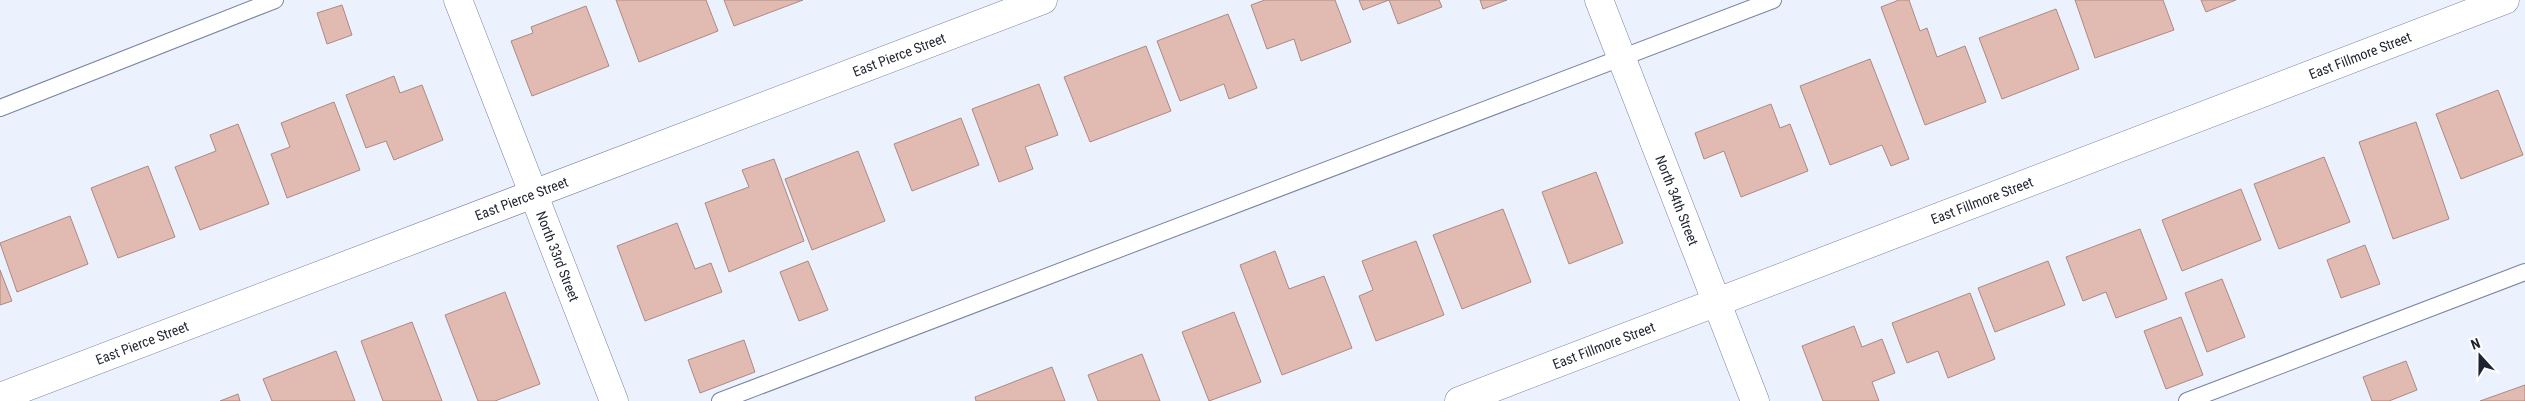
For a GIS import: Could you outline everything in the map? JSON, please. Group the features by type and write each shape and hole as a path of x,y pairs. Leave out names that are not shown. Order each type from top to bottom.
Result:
{"street":[{"name":"North 33rd Street","path":"458,0 535,193 614,401"},
{"name":"East Pierce Street","path":"0,397 1043,0"},
{"name":"North 34th Street","path":"1599,0 1755,401"},
{"name":"East Fillmore Street","path":"1459,401 2505,0"}],"lane":[{"path":"0,108 275,0"},
{"path":"720,401 1773,0"},
{"path":"2186,401 2525,272"}],"building":[{"path":"616,0 706,0 718,31 639,62"},
{"path":"724,0 803,0 734,26"},
{"path":"1265,0 1335,0 1351,42 1301,61 1294,39 1267,49 1251,5"},
{"path":"1359,0 1389,0 1363,10"},
{"path":"1389,0 1439,0 1442,7 1398,24"},
{"path":"1480,0 1507,0 1483,9"},
{"path":"1899,0 1909,0 1920,31 1927,28 1937,57 1965,46 1986,102 1925,125 1881,7"},
{"path":"2075,0 2163,0 2174,30 2095,58"},
{"path":"2201,0 2236,0 2206,12"},
{"path":"342,5 352,35 327,44 317,13"},
{"path":"586,6 609,66 532,96 511,41 533,33 531,27"},
{"path":"2056,9 2079,69 2002,99 1979,38"},
{"path":"1228,14 1257,88 1229,99 1224,84 1180,101 1157,41"},
{"path":"1146,46 1171,111 1090,142 1064,77"},
{"path":"1870,59 1909,159 1891,166 1882,145 1830,165 1800,86"},
{"path":"394,76 400,93 422,85 443,140 394,160 386,141 366,148 346,95"},
{"path":"1039,84 1058,135 1025,147 1033,169 999,182 972,109"},
{"path":"2498,90 2523,155 2461,179 2436,114"},
{"path":"334,102 360,170 287,198 271,154 290,147 281,123"},
{"path":"1771,104 1780,128 1790,124 1808,171 1741,197 1724,151 1704,159 1695,133"},
{"path":"961,118 979,165 912,191 894,144"},
{"path":"2416,122 2449,219 2393,239 2359,142"},
{"path":"238,124 269,204 200,230 175,167 216,151 210,135"},
{"path":"858,151 885,221 812,250 785,179"},
{"path":"2324,157 2350,222 2279,249 2254,184"},
{"path":"774,159 804,241 729,272 705,203 749,187 742,170"},
{"path":"148,166 175,237 118,258 91,188"},
{"path":"1596,172 1623,243 1569,264 1542,192"},
{"path":"2241,189 2261,240 2182,271 2162,220"},
{"path":"1503,209 1531,282 1462,309 1433,235"},
{"path":"70,216 88,264 17,292 0,243"},
{"path":"677,223 695,269 711,263 722,292 645,321 617,246"},
{"path":"2140,229 2167,299 2116,318 2106,292 2083,301 2066,257"},
{"path":"1416,241 1444,315 1376,341 1359,296 1373,290 1362,261"},
{"path":"2365,245 2380,284 2341,298 2327,260"},
{"path":"1275,251 1289,289 1324,276 1352,348 1282,375 1240,265"},
{"path":"808,261 828,310 799,321 780,272"},
{"path":"2048,261 2065,305 1995,332 1978,288"},
{"path":"0,270 12,301 0,305"},
{"path":"2222,279 2245,337 2207,352 2185,293"},
{"path":"505,292 540,384 495,401 478,401 445,315"},
{"path":"1970,293 1995,359 1948,378 1938,351 1907,363 1892,323"},
{"path":"1234,312 1261,382 1209,401 1182,332"},
{"path":"2181,317 2203,375 2166,389 2144,331"},
{"path":"412,322 442,401 383,401 361,341"},
{"path":"1854,326 1862,347 1882,339 1895,373 1872,382 1879,401 1823,401 1802,346"},
{"path":"744,340 755,372 700,393 688,360"},
{"path":"336,351 355,401 272,401 263,379"},
{"path":"1142,354 1160,401 1098,401 1088,375"},
{"path":"2406,361 2417,390 2389,401 2372,401 2363,377"},
{"path":"1052,367 1065,401 976,401 975,397"},
{"path":"2525,385 2525,401 2480,401"},
{"path":"238,394 240,401 220,401"}]}
